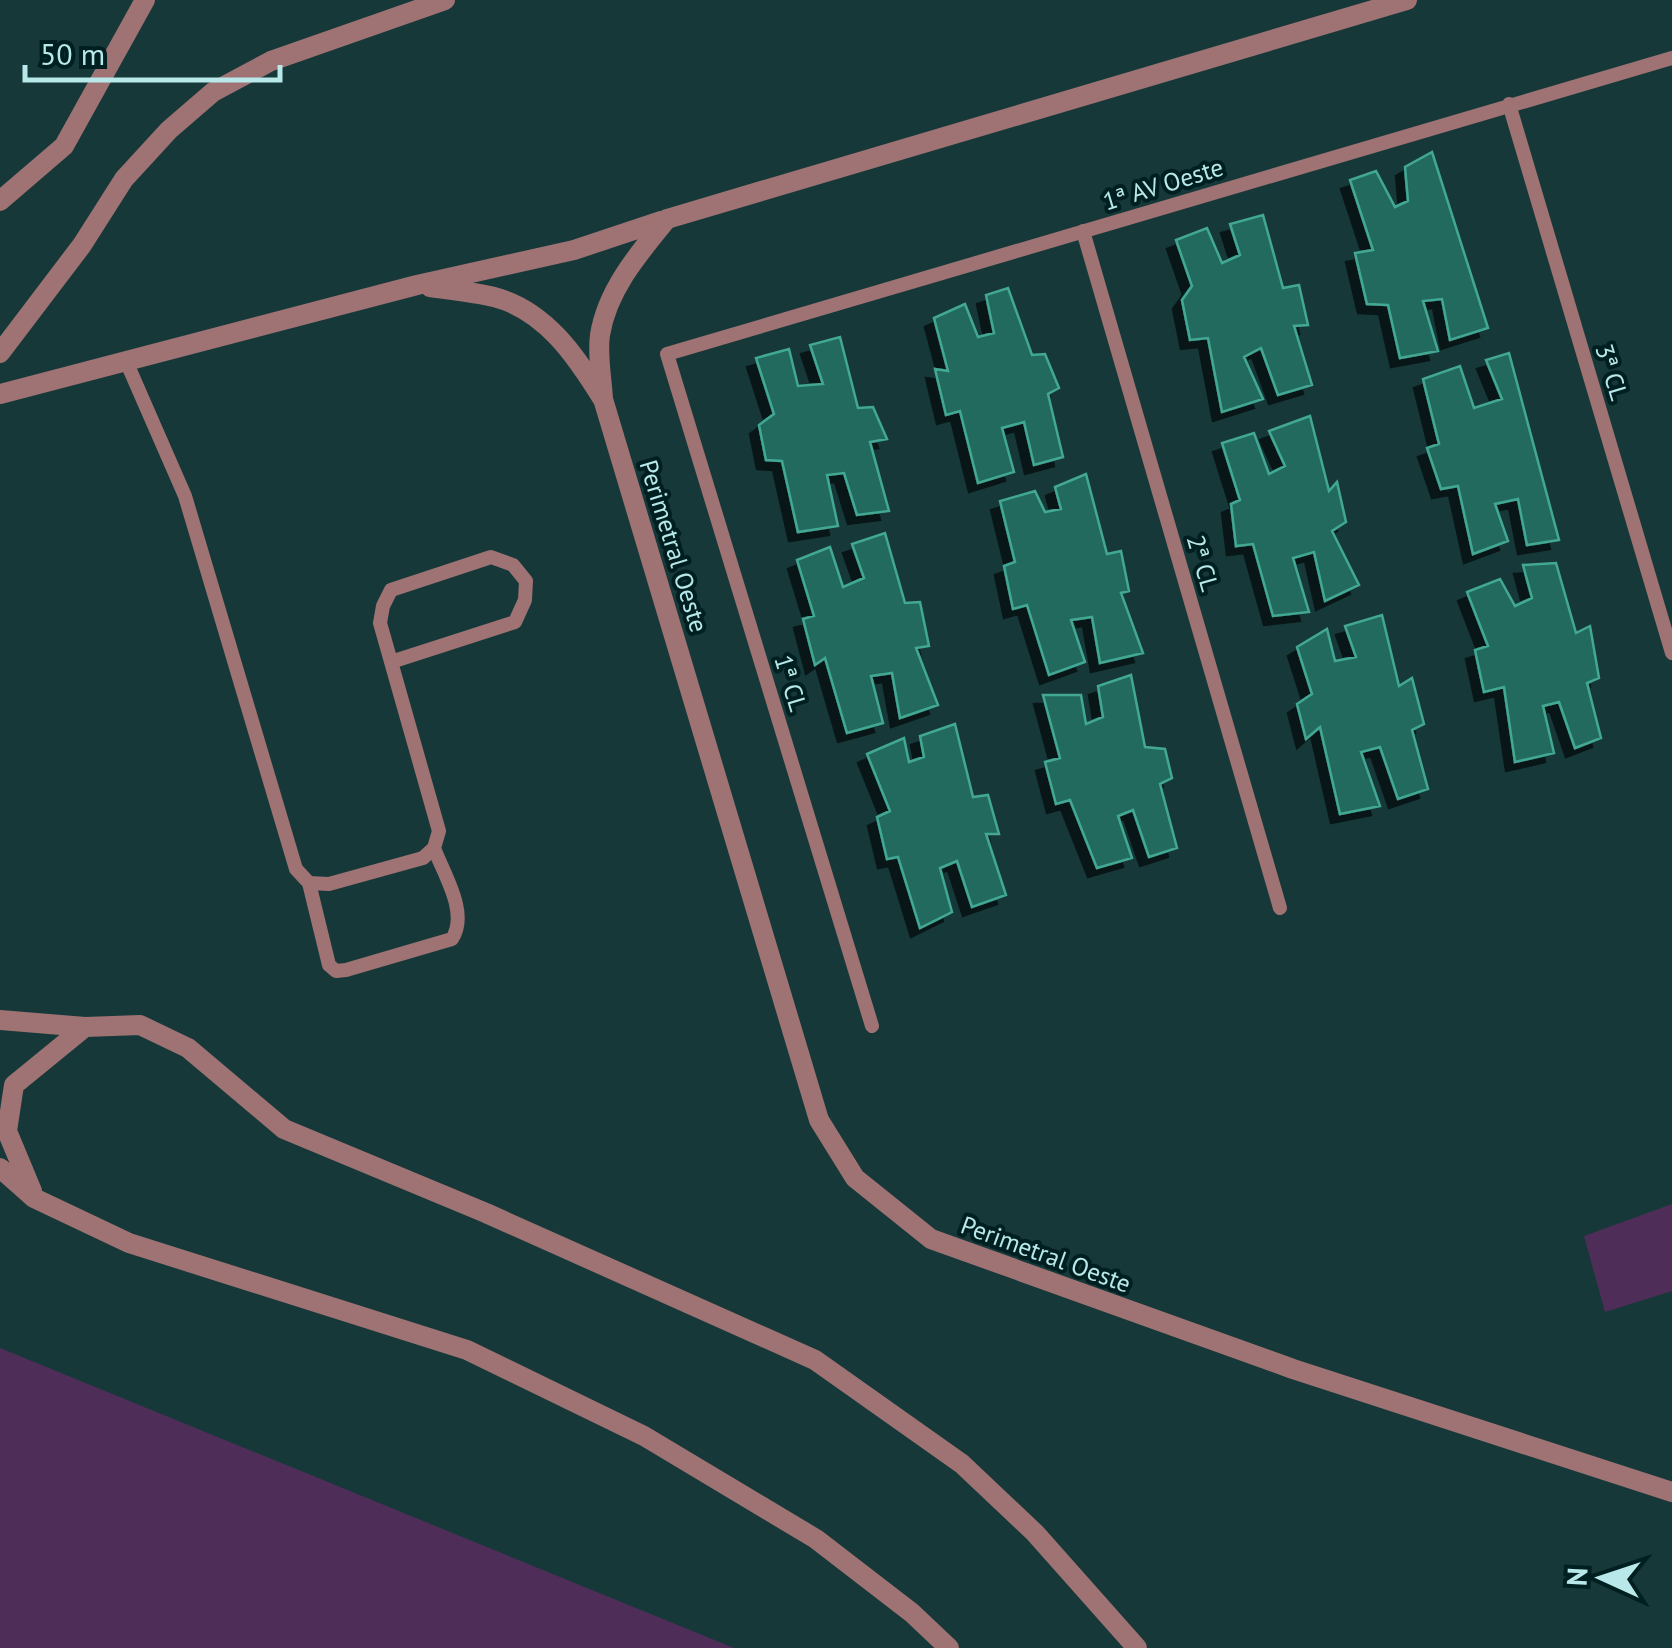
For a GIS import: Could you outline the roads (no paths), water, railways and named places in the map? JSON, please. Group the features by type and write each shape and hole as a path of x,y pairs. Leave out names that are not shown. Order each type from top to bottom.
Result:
{"street":[{"path":"0,200 64,146 146,0"},
{"path":"0,353 82,245 124,178 169,130 213,92 271,60 443,0"},
{"path":"0,394 417,285 574,250 1407,0"},
{"path":"604,399 599,338 608,305 636,256 667,219"},
{"path":"417,285 497,298 538,319 570,347 604,399"},
{"name":"Perimetral Oeste","path":"604,399 820,1120 855,1178 931,1239 1293,1370 1672,1492"},
{"path":"0,1020 85,1027 140,1025 188,1048 284,1130 486,1213 815,1360 962,1464 1035,1533 1137,1648"},
{"path":"34,1198 7,1131 14,1084 85,1027"},
{"path":"0,1168 34,1198 129,1243 468,1350 644,1436 816,1540 912,1613 949,1648"}],"lane":[{"name":"1ª AV Oeste","path":"667,354 1672,58"},
{"name":"3ª CL","path":"1509,104 1672,653"},
{"name":"2ª CL","path":"1082,231 1280,908"},
{"name":"1ª CL","path":"667,354 872,1026"},
{"path":"126,361 184,496 296,869 309,883 329,965 336,971 452,939 459,928 459,914 434,848"},
{"path":"309,883 330,884 423,858 434,848 439,831 391,662 380,623 391,590 491,557 513,566 526,580 525,600 514,622 391,662"}]}
